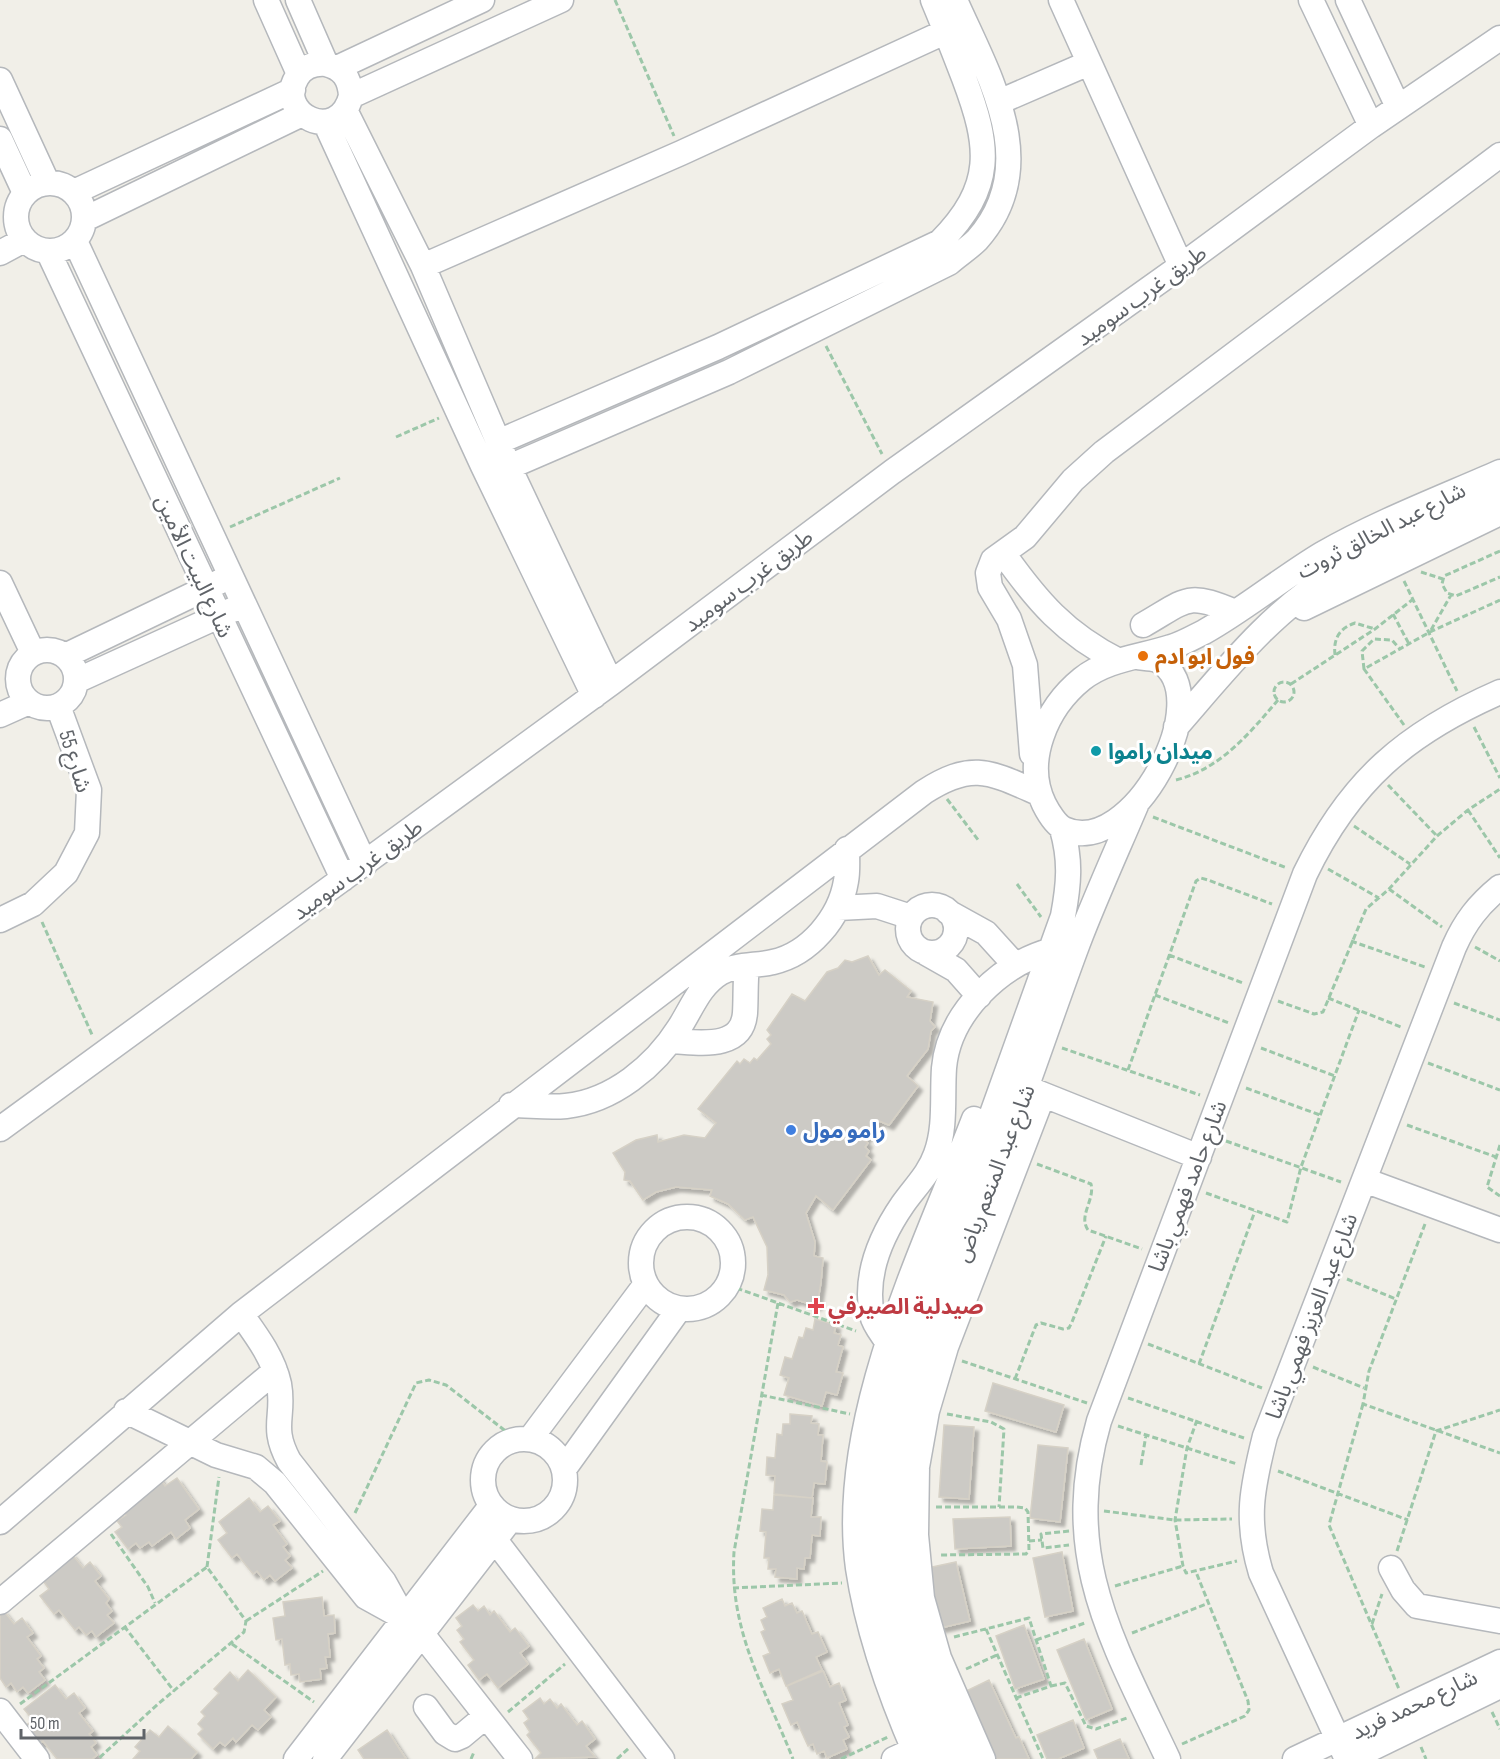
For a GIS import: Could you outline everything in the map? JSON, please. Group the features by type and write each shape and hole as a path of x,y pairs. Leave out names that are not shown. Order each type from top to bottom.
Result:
{"street":[{"path":"266,0 296,82 296,107 313,121 325,122 336,118 348,103 561,0"},
{"path":"298,0 331,66 348,80 348,103 423,266 498,458 602,689"},
{"path":"74,192 296,82 311,65 331,66 482,0"},
{"path":"498,458 729,372 949,263 977,240 998,209 1008,174 1009,137 999,102 955,27 933,0"},
{"path":"498,458 718,347 940,242 960,222 977,188 982,169 983,141 955,27 955,0"},
{"path":"1061,0 1181,266"},
{"path":"1311,0 1371,126"},
{"path":"1348,0 1398,107"},
{"path":"423,266 681,153 955,27"},
{"name":"طريق غرب سوميد","path":"0,1129 602,689 892,472 1181,266 1371,126 1500,38"},
{"path":"999,102 1089,63"},
{"path":"0,80 36,188"},
{"path":"85,219 302,114"},
{"path":"325,122 457,410 498,458"},
{"path":"0,138 36,188"},
{"path":"1003,553 1033,595 1064,626 1100,651 1128,659 1159,661 1174,678 1179,705 1176,727 1159,773 1140,800 1111,824 1084,833 1062,829 1048,812 1038,793 1025,665 1009,619 988,580 990,566 1003,553 1025,537 1073,480 1104,452 1500,155"},
{"path":"62,184 74,192 82,204 85,219 75,241 58,250 39,249 24,240 18,229 8,220 36,188 62,184"},
{"path":"0,253 24,240"},
{"name":"شارع البيت الأمين","path":"75,241 364,864"},
{"name":"شارع البيت الأمين","path":"48,251 343,879"},
{"path":"718,347 729,372"},
{"path":"1265,592 1300,551 1500,454"},
{"name":"شارع عبد الخالق ثروت","path":"1128,659 1174,647 1235,612 1323,554 1500,472"},
{"name":"شارع عبد الخالق ثروت","path":"1176,727 1243,651 1281,614 1334,573 1500,494"},
{"path":"1281,614 1318,603 1500,513"},
{"path":"66,656 230,578"},
{"path":"0,583 33,653"},
{"path":"1143,625 1183,602 1195,599 1207,600 1235,612"},
{"path":"76,681 243,604"},
{"path":"50,650 66,656 74,668 76,681 70,696 58,706 43,708 29,702 9,680 33,653 50,650"},
{"path":"1034,768 1048,721 1061,701 1082,679 1128,659"},
{"name":"شارع حامد فهمي باشا","path":"1166,1755 1113,1641 1096,1592 1085,1528 1087,1469 1103,1407 1308,867 1338,816 1375,771 1413,738 1465,708 1500,692"},
{"path":"0,715 29,702"},
{"name":"شارع 55","path":"0,920 33,904 66,873 87,833 89,790 58,706"},
{"path":"0,1522 241,1314 511,1105 715,963 847,849 936,784 963,772 984,772 1038,793"},
{"name":"شارع عبد المنعم رياض","path":"940,1759 915,1701 887,1607 878,1536 881,1457 899,1373 960,1178 1018,1090 1043,1041 1086,922 1140,800"},
{"name":"شارع عبد المنعم رياض","path":"962,1759 922,1666 905,1601 897,1535 900,1467 912,1401 940,1348 1018,1090 1070,881 1069,854 1062,829"},
{"path":"715,963 747,966 775,961 801,950 822,931 838,908 846,881 847,849"},
{"name":"شارع عبد العزيز فهمي باشا","path":"1345,1752 1262,1573 1256,1556 1251,1519 1251,1494 1259,1459 1281,1395 1458,938 1464,924 1480,904 1500,887"},
{"path":"979,996 957,970 912,943 908,935 911,917 924,906 933,905 986,933 1015,965"},
{"path":"838,908 878,906 911,917"},
{"path":"926,953 944,950 950,944 956,928 948,912"},
{"path":"888,1343 872,1317 870,1289 874,1260 884,1234 922,1180 936,1154 943,1126 944,1065 953,1035 969,1007 979,996 1015,965 1054,944"},
{"path":"511,1105 567,1106 597,1097 626,1083 650,1064 671,1041 715,963"},
{"path":"671,1041 716,1043 729,1038 740,1028 745,1014 747,966"},
{"path":"982,1759 947,1678 922,1598 916,1506 917,1467 940,1348 1019,1157 1018,1090 1199,1157"},
{"path":"908,1750 880,1663 861,1582 856,1513 859,1460 867,1418 888,1343 960,1178"},
{"path":"1362,1184 1432,1205 1500,1230"},
{"path":"688,1217 709,1222 729,1243 733,1257 733,1271 728,1285 719,1297 707,1305 693,1309 679,1309 665,1304 646,1284 642,1271 642,1256 646,1242 655,1230 667,1222 688,1217"},
{"path":"523,1439 646,1284"},
{"path":"564,1469 679,1309"},
{"path":"241,1314 264,1347 275,1371 280,1406 277,1425 280,1444 289,1461 384,1582 413,1626 520,1759"},
{"path":"0,1602 275,1371"},
{"path":"126,1411 222,1456 256,1467 275,1483 366,1597 413,1626"},
{"path":"523,1439 552,1449 564,1469 566,1482 563,1495 548,1515 523,1522 501,1513 484,1494 482,1480 485,1466 502,1444 523,1439"},
{"path":"256,1467 280,1444"},
{"path":"296,1759 331,1714 495,1540 501,1513"},
{"path":"325,1759 413,1626 501,1513"},
{"path":"495,1540 662,1759"},
{"path":"1391,1568 1403,1590 1417,1606 1500,1621"},
{"name":"شارع محمد فريد","path":"1345,1752 1407,1707 1500,1662"},
{"name":"شارع محمد فريد","path":"1295,1759 1345,1752 1500,1686"},
{"path":"426,1707 445,1733 456,1739 490,1720"},
{"path":"2,1713 37,1759"}],"path":[{"path":"615,0 681,153"},
{"path":"817,328 892,472"},
{"path":"396,437 457,410"},
{"path":"210,536 340,478"},
{"path":"1451,595 1443,589 1444,576 1500,551"},
{"path":"1395,563 1500,778"},
{"path":"1430,632 1451,595 1500,577"},
{"path":"1291,684 1375,629 1413,599"},
{"path":"1364,669 1430,632 1500,600"},
{"path":"1393,614 1409,644"},
{"path":"1335,655 1335,640 1342,629 1362,623 1375,629"},
{"path":"1400,649 1392,640 1374,639 1362,651 1364,669 1413,738"},
{"path":"1283,681 1291,684 1293,696 1286,701 1278,700 1273,693 1276,685 1283,681"},
{"path":"1140,800 1207,768 1245,738 1278,700"},
{"path":"1375,771 1437,836"},
{"path":"936,784 979,841"},
{"path":"1169,955 1319,1015 1323,1012 1361,915 1389,889 1437,836 1468,810 1500,789"},
{"path":"1140,800 1379,898"},
{"path":"1468,810 1500,858"},
{"path":"1338,816 1410,864"},
{"path":"1128,1070 1196,881 1201,878 1291,912"},
{"path":"1017,884 1054,944"},
{"path":"1389,889 1458,938 1500,961"},
{"path":"33,904 102,1056"},
{"path":"1351,941 1439,985 1500,1020"},
{"path":"1155,995 1335,1076"},
{"path":"1328,998 1420,1034"},
{"path":"1187,1187 1287,1222 1301,1167 1359,1010"},
{"path":"1043,1041 1128,1070 1320,1115"},
{"path":"1412,1057 1500,1090"},
{"path":"1388,1118 1496,1157"},
{"path":"1207,1134 1301,1167 1362,1184"},
{"path":"1500,1145 1487,1187 1500,1196"},
{"path":"1019,1157 1091,1184 1094,1192 1084,1225 1088,1230 1161,1255"},
{"path":"1407,1707 1329,1525 1363,1404 1364,1388 1432,1205"},
{"path":"1199,1364 1255,1211"},
{"path":"1015,1379 1036,1325 1041,1323 1063,1329 1069,1328 1106,1236"},
{"path":"1328,1272 1396,1299"},
{"path":"728,1285 888,1343"},
{"path":"778,1303 734,1552 733,1588 743,1640 794,1759"},
{"path":"1129,1337 1281,1395"},
{"path":"940,1348 1015,1379 1103,1407 1197,1420 1259,1459 1339,1494 1408,1520"},
{"path":"1295,1359 1364,1388"},
{"path":"346,1533 416,1383 429,1380 446,1385 523,1439"},
{"path":"761,1395 867,1418"},
{"path":"1363,1404 1500,1453"},
{"path":"1103,1407 1146,1435 1187,1448 1259,1459"},
{"path":"1436,1431 1500,1410"},
{"path":"927,1411 991,1422 1004,1429 999,1507"},
{"path":"1197,1420 1187,1448 1175,1520 1186,1573 1256,1556"},
{"path":"1371,1625 1436,1431"},
{"path":"1141,1465 1146,1435"},
{"path":"98,1759 244,1632 246,1621 207,1567 222,1456"},
{"path":"916,1506 1025,1508 1028,1512 1029,1550 1022,1556 918,1555"},
{"path":"100,1518 148,1587 155,1603"},
{"path":"1085,1528 1042,1548 1041,1534 1085,1528 1175,1520 1251,1519"},
{"path":"1029,1541 1042,1540"},
{"path":"246,1621 338,1562"},
{"path":"1096,1592 1183,1566"},
{"path":"2,1713 207,1567"},
{"path":"1166,1755 1245,1716 1249,1710 1248,1701 1196,1572"},
{"path":"733,1588 861,1582"},
{"path":"1113,1641 1209,1603"},
{"path":"1036,1640 1103,1616"},
{"path":"934,1642 1029,1618 1052,1686"},
{"path":"124,1626 174,1691"},
{"path":"986,1629 1043,1759"},
{"path":"232,1644 331,1714"},
{"path":"490,1720 580,1651"},
{"path":"947,1678 997,1655"},
{"path":"1016,1698 1065,1683 1086,1726 1091,1729 1146,1711"},
{"path":"841,1759 908,1750"}],"building":[{"name":"رامو مول","path":"868,956 879,975 885,970 911,991 907,997 933,1002 930,1021 935,1027 931,1031 928,1049 907,1076 918,1086 889,1125 879,1121 864,1140 868,1143 865,1147 869,1151 866,1156 871,1160 833,1210 816,1196 806,1213 815,1242 814,1256 823,1258 817,1306 797,1300 790,1302 784,1295 764,1290 768,1275 767,1247 753,1217 745,1220 728,1204 710,1196 712,1190 676,1187 656,1192 643,1200 630,1181 624,1180 625,1172 613,1153 636,1140 657,1135 658,1142 684,1135 705,1138 716,1123 698,1109 737,1061 740,1064 744,1059 750,1063 754,1058 757,1060 771,1044 767,1039 771,1035 767,1030 792,994 805,1001 827,972 838,968 845,960 852,962"},
{"path":"815,1319 836,1325 834,1333 841,1335 838,1345 843,1347 836,1372 843,1373 837,1395 826,1392 822,1406 784,1395 789,1378 780,1375 785,1357 792,1359 799,1337 803,1338 806,1328 813,1330"},
{"path":"993,1383 1064,1405 1056,1432 985,1411"},
{"path":"790,1414 812,1416 811,1423 819,1424 818,1435 823,1435 821,1461 827,1462 825,1484 814,1483 812,1498 774,1494 775,1476 766,1475 767,1457 775,1458 777,1434 782,1435 783,1424 790,1424"},
{"path":"944,1425 974,1427 969,1499 939,1497"},
{"path":"1038,1445 1068,1448 1060,1522 1030,1518"},
{"path":"159,1477 165,1486 177,1478 199,1509 185,1520 190,1528 176,1539 171,1532 152,1546 149,1542 140,1548 136,1543 128,1549 115,1532 122,1527 117,1521 126,1515 123,1510"},
{"path":"774,1495 813,1498 811,1517 821,1517 820,1536 812,1535 810,1558 805,1558 804,1569 797,1568 797,1579 775,1577 776,1569 768,1569 769,1558 764,1558 766,1532 760,1531 762,1509 773,1510"},
{"path":"249,1498 260,1512 268,1506 280,1521 273,1525 287,1544 283,1547 290,1556 285,1560 292,1568 275,1581 270,1575 264,1580 257,1571 253,1574 237,1554 232,1558 218,1540 227,1533 219,1522"},
{"path":"1010,1517 1011,1546 955,1549 953,1519"},
{"path":"1062,1552 1073,1611 1045,1617 1033,1558"},
{"path":"71,1553 83,1568 90,1562 101,1576 95,1581 109,1599 106,1603 112,1611 107,1615 114,1623 96,1637 92,1631 86,1635 79,1627 75,1630 59,1610 54,1614 40,1596 49,1589 41,1578"},
{"path":"956,1562 970,1621 940,1628 927,1568"},
{"path":"322,1597 324,1616 334,1615 335,1633 328,1634 330,1657 325,1657 327,1668 320,1669 321,1679 300,1682 299,1674 291,1675 290,1664 285,1665 282,1639 276,1640 273,1618 285,1616 283,1602"},
{"path":"782,1599 785,1606 792,1603 797,1613 802,1611 812,1634 818,1632 827,1652 816,1657 822,1670 786,1686 779,1669 770,1673 763,1656 770,1653 761,1632 765,1630 761,1620 767,1617 763,1608"},
{"path":"473,1605 478,1611 484,1606 490,1615 494,1611 510,1632 515,1628 529,1646 520,1653 528,1664 498,1688 487,1674 479,1680 468,1665 474,1660 460,1642 464,1639 457,1630 462,1626 456,1618"},
{"path":"3,1610 14,1624 22,1618 33,1633 27,1637 41,1656 37,1659 44,1668 39,1672 45,1680 28,1693 23,1687 17,1692 11,1683 6,1687 0,1678 0,1612"},
{"path":"1024,1625 1044,1679 1015,1689 996,1636"},
{"path":"1084,1639 1112,1709 1086,1720 1057,1650"},
{"path":"248,1670 276,1697 264,1710 271,1717 258,1730 252,1725 236,1742 233,1738 225,1746 220,1742 213,1749 198,1734 203,1729 198,1724 205,1716 201,1712 219,1693 214,1689 230,1672 238,1681"},
{"path":"823,1671 830,1687 839,1683 846,1700 839,1703 848,1725 844,1727 849,1737 843,1740 847,1749 827,1758 824,1751 817,1754 813,1744 808,1746 797,1722 791,1725 782,1704 793,1700 787,1686"},
{"path":"989,1680 1016,1738 1019,1737 1029,1759 996,1759 964,1692"},
{"path":"55,1685 66,1699 74,1693 85,1708 79,1713 93,1731 89,1734 96,1743 91,1747 97,1755 92,1759 57,1759 43,1741 38,1745 24,1727 33,1720 24,1709"},
{"path":"540,1698 544,1704 550,1699 557,1708 561,1704 577,1725 582,1721 595,1739 586,1746 595,1757 535,1759 541,1753 527,1735 530,1732 524,1723 529,1719 523,1711"},
{"path":"1073,1720 1084,1748 1058,1759 1047,1759 1037,1735"},
{"path":"168,1726 197,1752 191,1759 133,1759 140,1751 135,1747 150,1730 159,1737"},
{"path":"387,1730 406,1759 364,1759 358,1750"},
{"path":"1120,1739 1129,1759 1098,1759 1094,1750"}],"place":[{"name":"فول ابو ادم","path":"1143,656"},
{"name":"ميدان راموا","path":"1096,751"},
{"name":"رامو مول","path":"791,1130"},
{"name":"صيدلية الصيرفي","path":"816,1306"}]}
